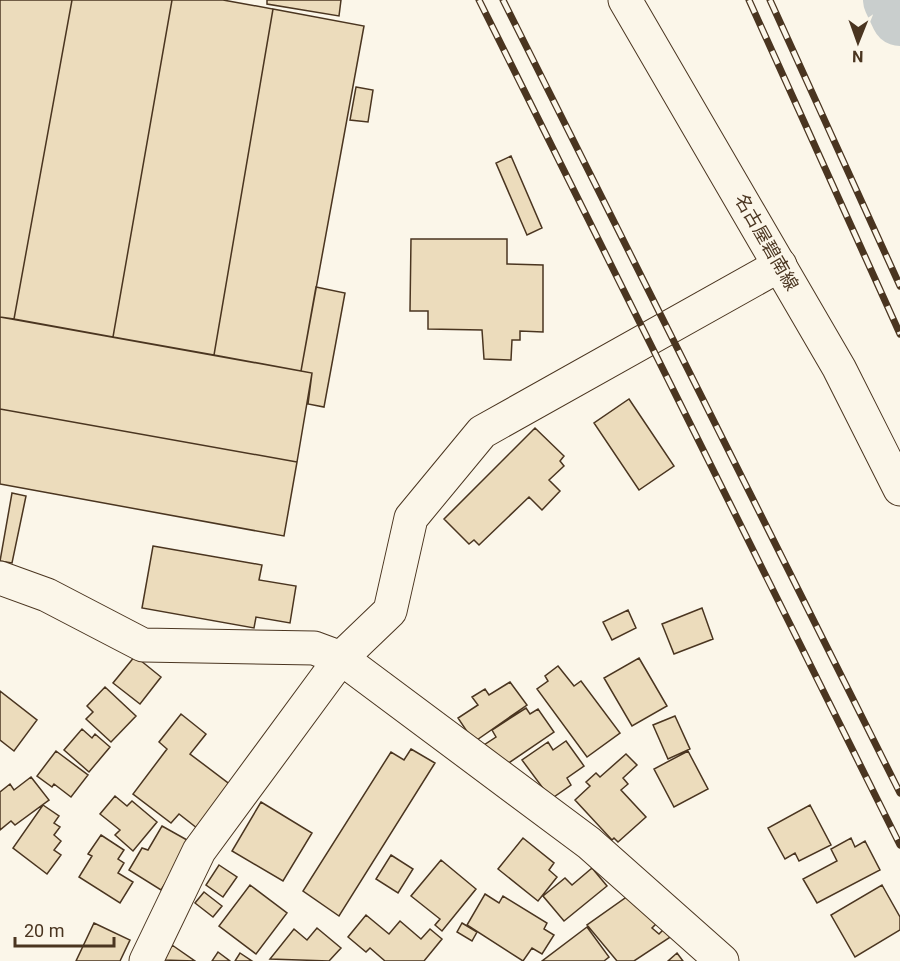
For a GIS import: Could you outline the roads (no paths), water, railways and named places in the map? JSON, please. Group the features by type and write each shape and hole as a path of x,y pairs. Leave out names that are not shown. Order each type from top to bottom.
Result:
{"street":[{"name":"名古屋碧南線","path":"625,0 840,368 900,489"},
{"path":"146,961 199,850 341,658 390,611 411,518 482,432 780,265"},
{"path":"0,578 47,595 143,645 314,648 341,658 589,843 722,961"}],"waterway":[{"path":"892,0 900,17"}],"railway":[{"path":"479,0 900,845"},
{"path":"503,0 900,793"},
{"path":"749,0 900,334"},
{"path":"770,0 900,286"}]}
